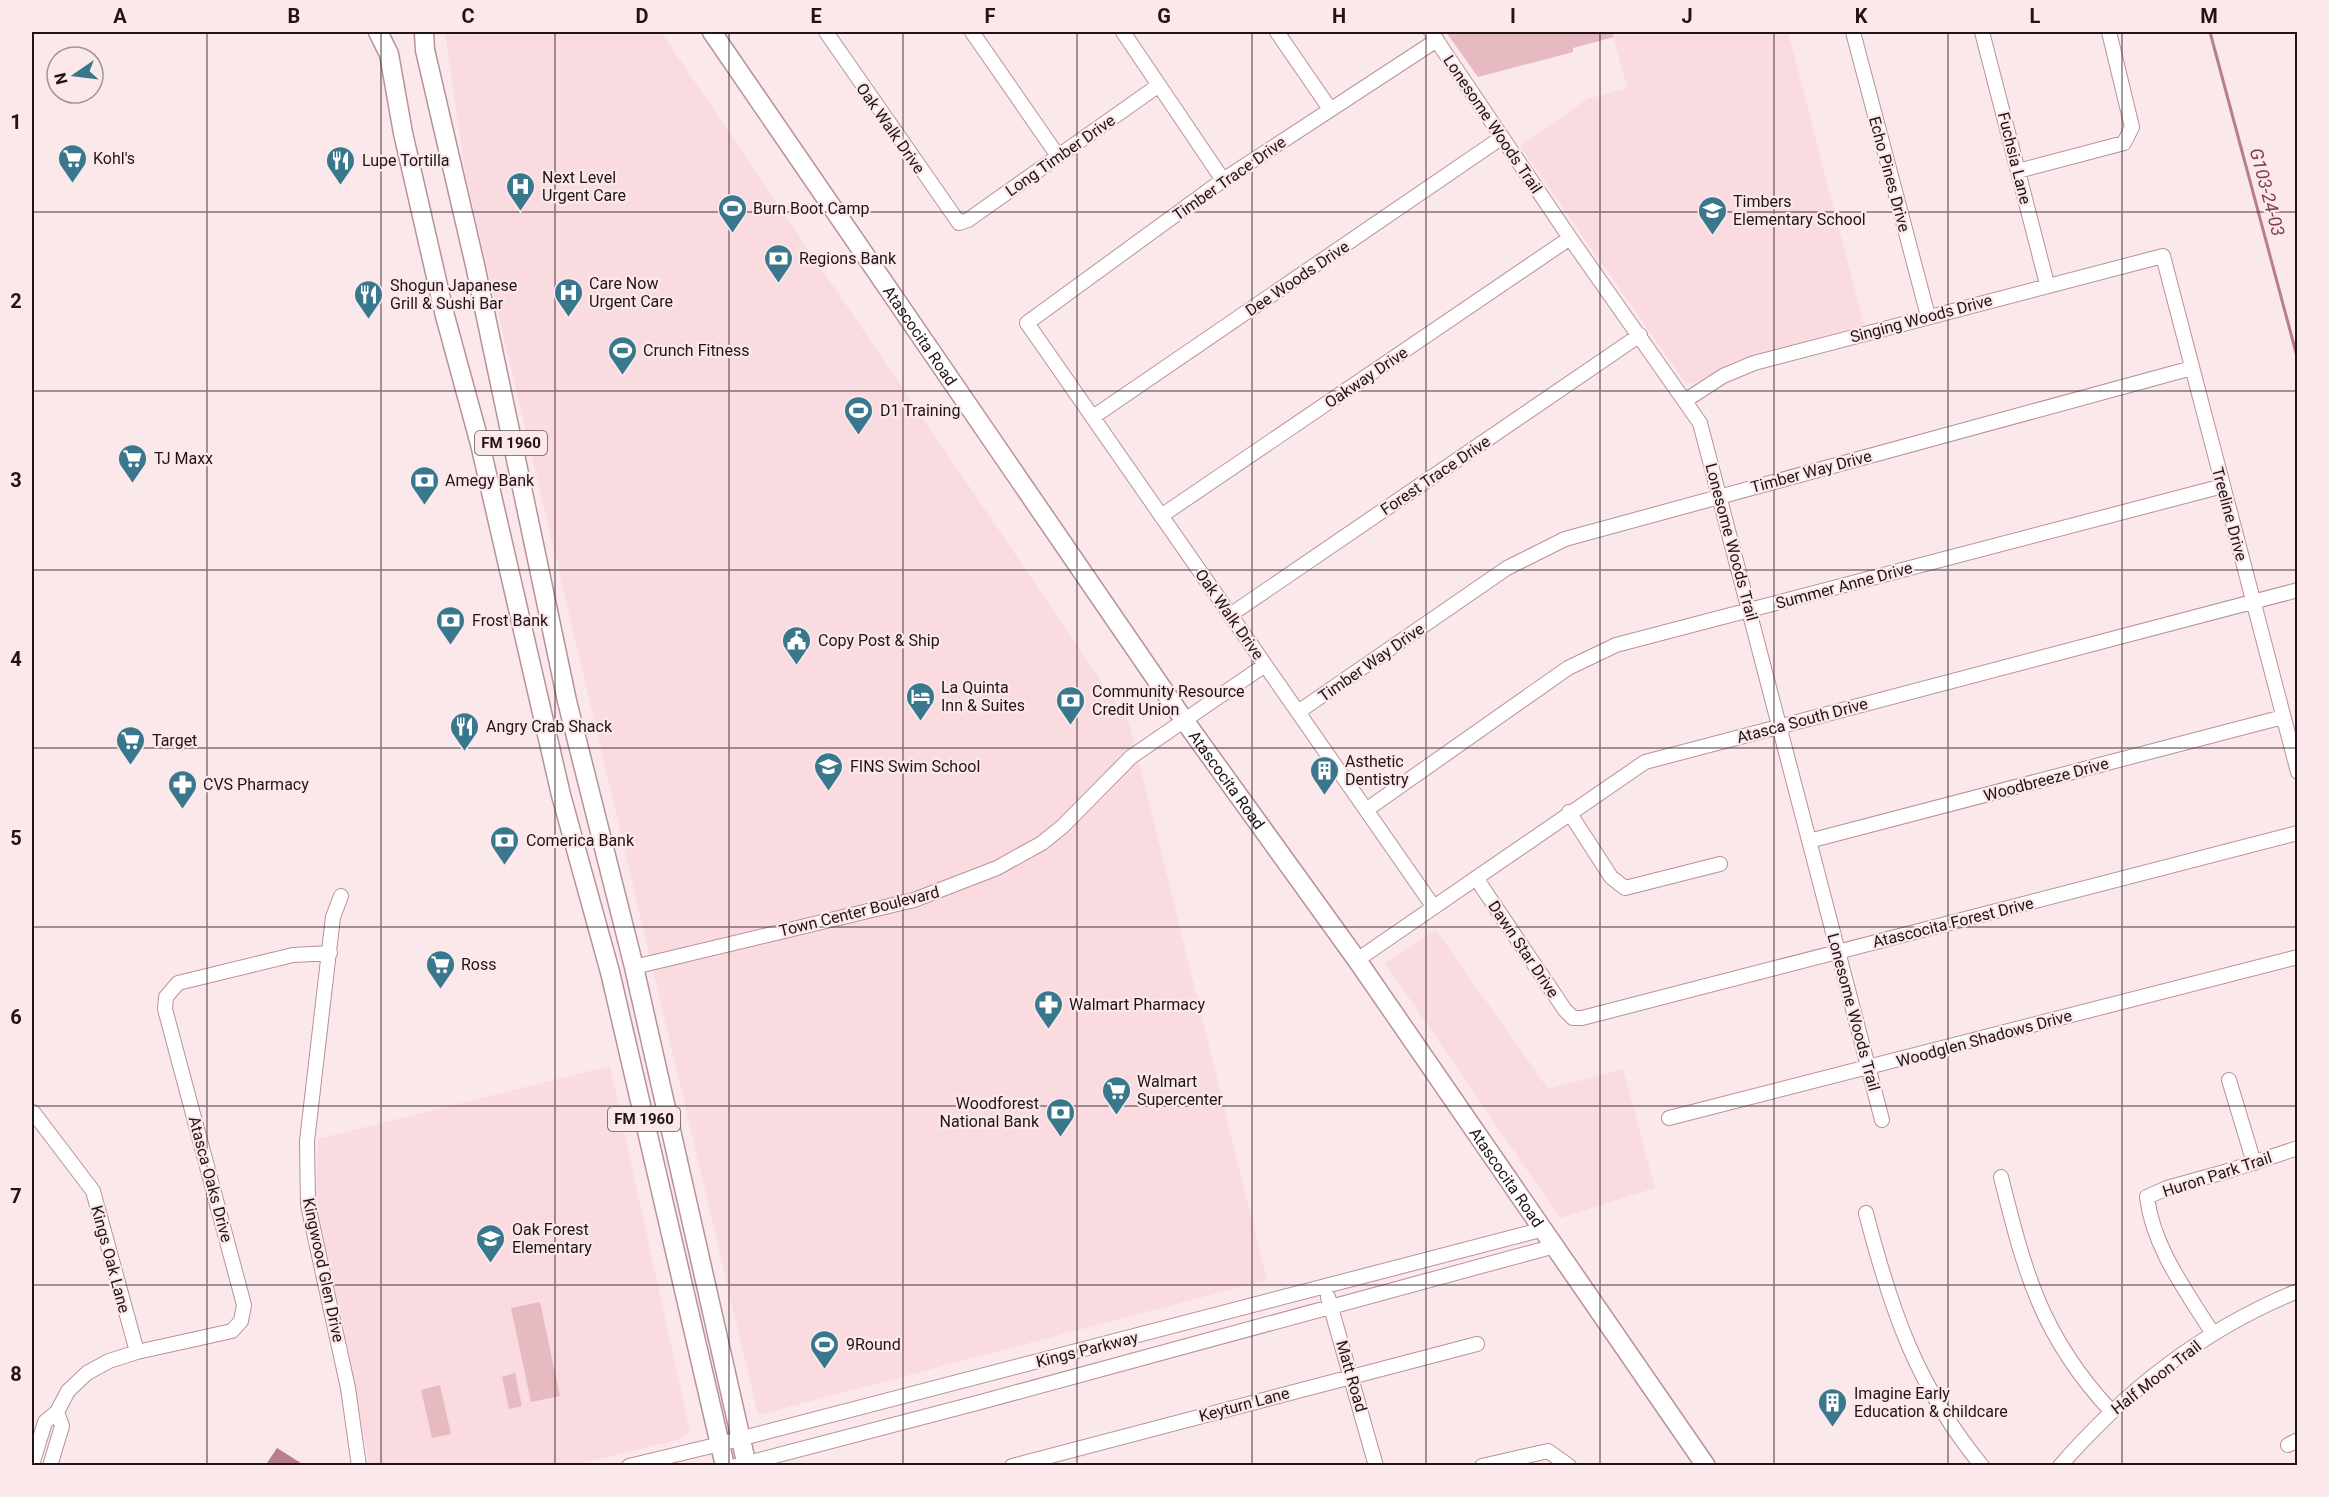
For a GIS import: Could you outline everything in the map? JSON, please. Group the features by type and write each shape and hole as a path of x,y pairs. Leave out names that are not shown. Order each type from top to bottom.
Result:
{"main road":[{"name":"FM 1960","path":"378,32 389,54 403,133 445,316 480,444 561,795 610,972 725,1466"},
{"path":"389,32 389,54"},
{"name":"FM 1960","path":"420,32 425,41 477,275 557,657 634,967 741,1439 743,1465"},
{"name":"Atascocita Road","path":"712,32 1184,720 1357,960 1706,1466"}],"street":[{"name":"Oak Walk Drive","path":"826,32 959,223"},
{"path":"972,32 1058,156"},
{"path":"1123,32 1223,180"},
{"path":"1277,32 1330,109"},
{"name":"Echo Pines Drive","path":"1853,32 1928,316"},
{"name":"Fuchsia Lane","path":"1982,32 2047,284"},
{"path":"2018,171 2124,143 2132,127 2109,32"},
{"name":"Timber Trace Drive","path":"1027,323 1223,180 1434,36"},
{"name":"Lonesome Woods Trail","path":"1434,36 1570,238 1686,400 1703,432 1882,1120"},
{"name":"Long Timber Drive","path":"959,223 968,220 1159,85"},
{"name":"Dee Woods Drive","path":"1093,417 1502,138"},
{"name":"Oakway Drive","path":"1161,516 1570,238"},
{"name":"Singing Woods Drive","path":"1686,400 1723,376 1754,363 2047,284 2163,256"},
{"name":"Treeline Drive","path":"2163,256 2298,772"},
{"name":"Oak Walk Drive","path":"1027,323 1433,906"},
{"name":"Forest Trace Drive","path":"1230,615 1640,335"},
{"name":"Timber Way Drive","path":"1298,712 1527,556 1564,539 1597,528 2192,368"},
{"name":"Summer Anne Drive","path":"1366,810 1585,658 1617,645 2223,486"},
{"name":"Atasca South Drive","path":"1357,960 1569,812 1645,762 2298,590"},
{"name":"Town Center Boulevard","path":"634,967 914,900 997,868 1049,837 1131,758 1265,665"},
{"name":"Woodbreeze Drive","path":"1809,841 2283,717"},
{"path":"1569,812 1611,877 1625,888 1720,864"},
{"name":"Atascocita Forest Drive","path":"1574,1018 1600,1015 2298,833"},
{"name":"Dawn Star Drive","path":"1476,878 1565,1010 1574,1018"},
{"name":"Kingwood Glen Drive","path":"341,896 333,917 307,1141 308,1204 348,1388 359,1466"},
{"name":"Atasca Oaks Drive","path":"32,1465 45,1422 57,1412 68,1391 87,1373 109,1361 137,1352 232,1331 242,1321 244,1305 165,1009 166,997 178,984 293,955 330,953"},
{"name":"Woodglen Shadows Drive","path":"1670,1118 2298,957"},
{"path":"2229,1080 2254,1163"},
{"name":"Kings Oak Lane","path":"32,1113 93,1191 137,1352"},
{"name":"Huron Park Trail","path":"2213,1334 2164,1254 2150,1221 2147,1197 2167,1188 2298,1148"},
{"path":"2001,1177 2023,1266 2039,1308 2073,1367 2111,1411"},
{"path":"1866,1213 1889,1296 1914,1362 1939,1406 1982,1466"},
{"name":"Kings Parkway","path":"629,1466 1325,1288 1544,1229"},
{"name":"Kings Parkway","path":"743,1465 1555,1246"},
{"name":"Matt Road","path":"1325,1288 1353,1376 1376,1466"},
{"name":"Half Moon Trail","path":"2060,1466 2111,1411 2171,1361 2213,1334 2298,1291"},
{"name":"Keyturn Lane","path":"1012,1466 1477,1344"},
{"path":"50,1466 62,1426 57,1412"},
{"path":"1482,1466 1527,1453 1548,1451 1569,1466"}],"shaded area":[{"path":"445,32 661,32 1129,722 1267,1280 758,1415 465,173"},
{"path":"1446,32 1612,32 1614,37 1573,48 1573,52 1478,77"},
{"name":"Timbers Elementary School","path":"1612,32 1788,32 1864,325 1737,360 1693,384 1684,381 1520,146 1587,99 1627,88"},
{"path":"1436,930 1548,1089 1623,1069 1655,1188 1560,1218 1385,963"},
{"name":"Oak Forest Elementary","path":"610,1066 690,1432 681,1439 574,1465 369,1465 343,1321 316,1205 318,1139"},
{"path":"540,1302 560,1396 531,1402 511,1308"},
{"path":"515,1373 522,1406 509,1409 502,1377"},
{"path":"440,1385 451,1434 432,1438 421,1390"},
{"path":"277,1448 304,1465 270,1465 267,1463"}],"waterway":[{"name":"G103-24-03","path":"2210,32 2298,360"}],"place":[{"name":"Kohl's","path":"72,184"},
{"name":"Lupe Tortilla","path":"341,186"},
{"name":"Next Level Urgent Care","path":"521,212"},
{"name":"Burn Boot Camp","path":"732,234"},
{"name":"Timbers Elementary School","path":"1712,236"},
{"name":"Regions Bank","path":"778,284"},
{"name":"Care Now Urgent Care","path":"568,318"},
{"name":"Shogun Japanese Grill & Sushi Bar","path":"369,320"},
{"name":"Crunch Fitness","path":"622,376"},
{"name":"D1 Training","path":"859,436"},
{"name":"TJ Maxx","path":"133,484"},
{"name":"Amegy Bank","path":"424,506"},
{"name":"Frost Bank","path":"451,646"},
{"name":"Copy Post & Ship","path":"797,666"},
{"name":"La Quinta Inn & Suites","path":"920,722"},
{"name":"Community Resource Credit Union","path":"1071,726"},
{"name":"Angry Crab Shack","path":"465,752"},
{"name":"Target","path":"131,766"},
{"name":"FINS Swim School","path":"829,792"},
{"name":"Asthetic Dentistry","path":"1324,796"},
{"name":"CVS Pharmacy","path":"182,810"},
{"name":"Comerica Bank","path":"505,866"},
{"name":"Ross","path":"440,990"},
{"name":"Walmart Pharmacy","path":"1048,1030"},
{"name":"Walmart Supercenter","path":"1116,1116"},
{"name":"Woodforest National Bank","path":"1060,1138"},
{"name":"Oak Forest Elementary","path":"491,1264"},
{"name":"9Round","path":"825,1370"},
{"name":"Imagine Early Education & childcare","path":"1833,1428"}]}
